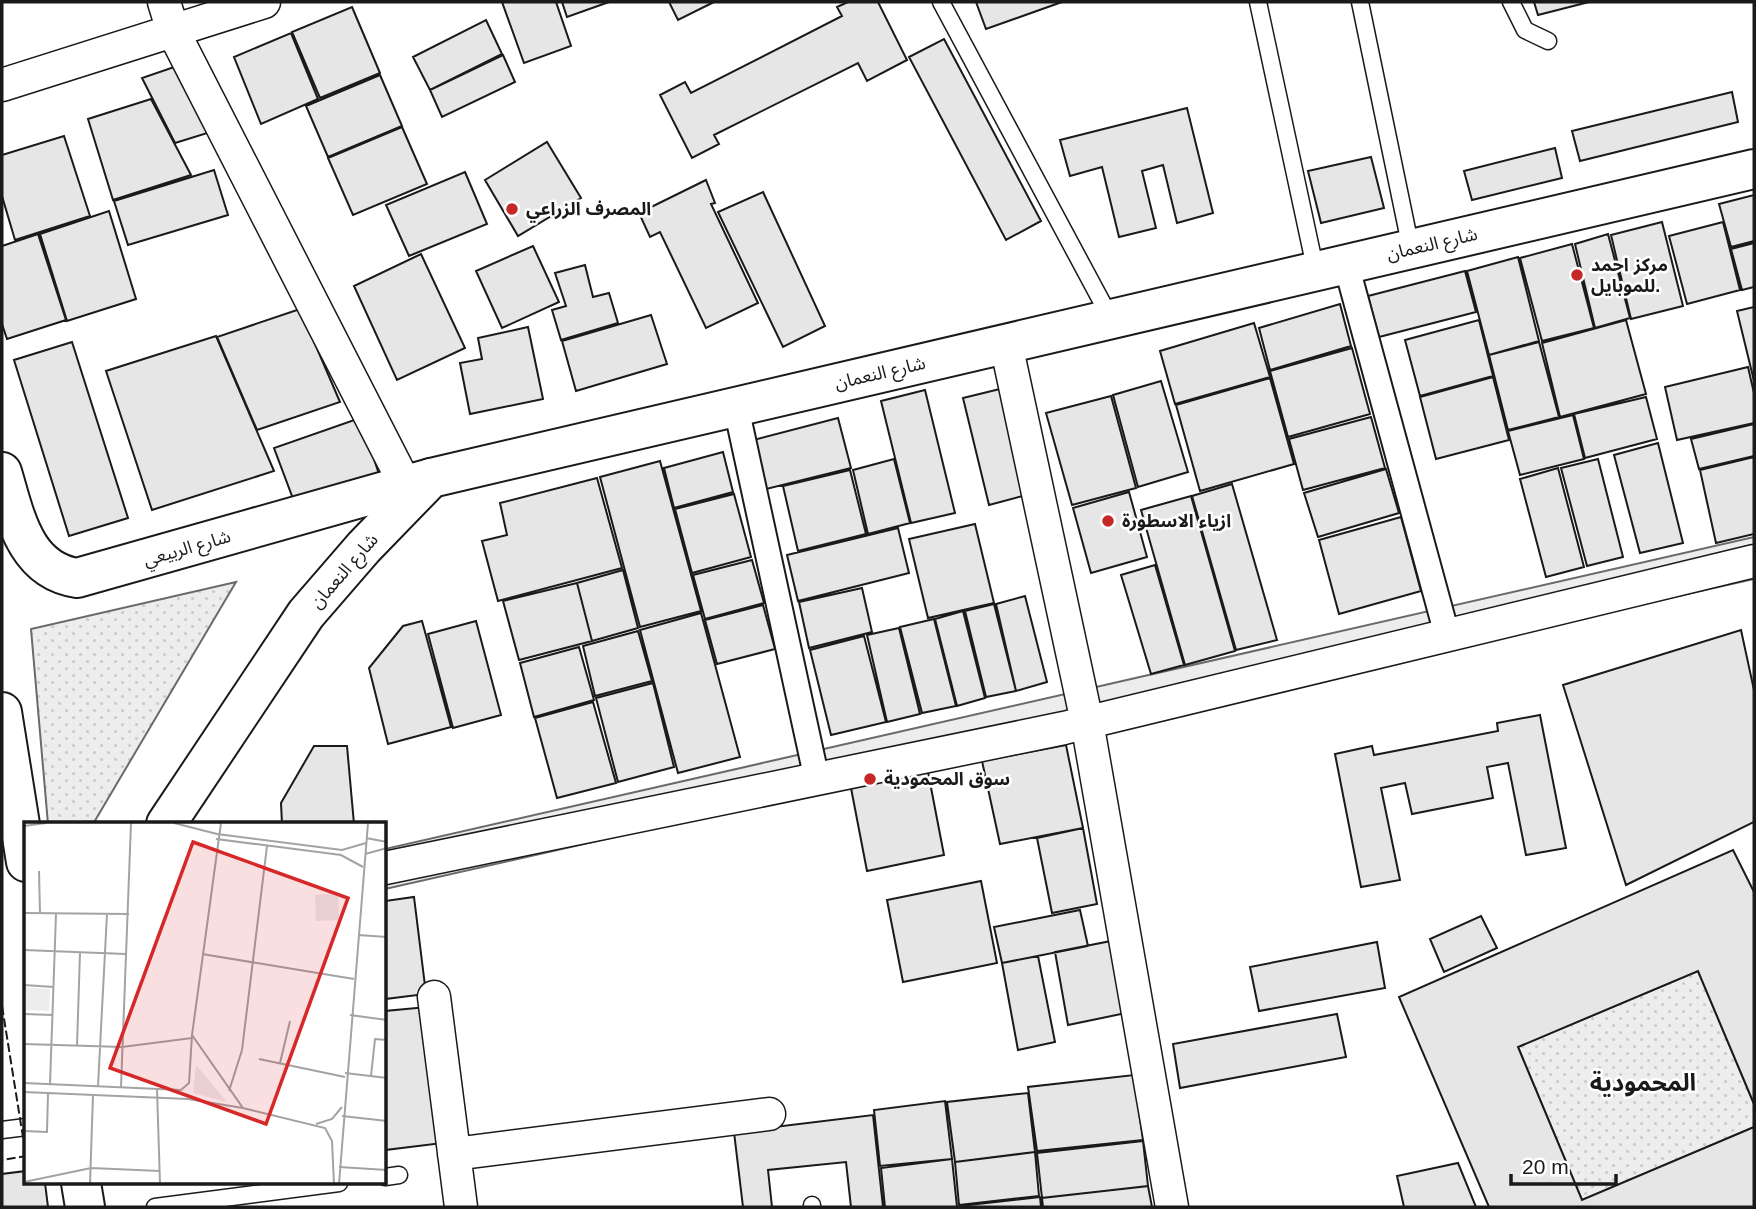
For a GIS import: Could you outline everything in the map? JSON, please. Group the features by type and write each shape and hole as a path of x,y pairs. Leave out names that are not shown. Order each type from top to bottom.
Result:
{"main road":[{"name":"شارع النعمان","path":"167,822 306,614 419,482 1754,169"},
{"name":"شارع الربيعي","path":"2,472 22,537 45,566 77,578 419,482"},
{"path":"2,712 24,850"},
{"path":"81,1184 85,1207"}],"street":[{"path":"2,85 169,16 264,2"},
{"path":"169,16 419,482"},
{"path":"1331,268 1447,635"},
{"path":"1006,344 1087,722 1172,1207"},
{"path":"736,407 817,780"},
{"path":"387,869 1087,722 1754,561"},
{"path":"434,997 461,1207"},
{"path":"454,1154 769,1114"}],"lane":[{"path":"941,2 1111,319"},
{"path":"1258,2 1331,268"},
{"path":"1360,2 1411,249"},
{"path":"1511,2 1525,30 1548,41"},
{"path":"2,1130 24,1127"},
{"path":"155,1207 331,1184"}],"shaded area":[{"path":"1754,537 1754,579 387,889 387,849"},
{"path":"236,582 94,822 48,822 31,629"},
{"path":"1698,971 1754,1104 1754,1127 1582,1200 1518,1047"}],"building":[{"path":"502,2 556,2 571,46 524,63"},
{"path":"562,2 609,2 567,17"},
{"path":"669,2 714,2 678,20"},
{"path":"848,2 878,2 907,60 867,81 858,63 714,135 719,144 692,158 660,95 685,82 691,93 842,16 837,7"},
{"path":"976,2 1062,2 986,29"},
{"path":"1534,2 1589,2 1538,15"},
{"path":"352,7 380,73 320,98 292,32"},
{"path":"486,20 502,54 430,90 413,57"},
{"path":"291,33 318,99 261,124 234,57"},
{"path":"944,39 1041,221 1006,240 909,57"},
{"path":"503,55 515,82 442,117 430,90"},
{"path":"180,65 214,131 175,143 142,78"},
{"path":"380,75 402,126 328,157 306,106"},
{"path":"1732,92 1738,122 1580,161 1572,131"},
{"path":"151,99 191,175 113,200 88,119"},
{"path":"1187,108 1213,213 1177,223 1163,165 1142,171 1156,228 1119,237 1102,167 1070,176 1060,140"},
{"path":"402,127 427,184 353,215 328,158"},
{"path":"64,136 90,216 15,240 2,196 2,155"},
{"path":"547,142 581,198 518,236 485,180"},
{"path":"1555,148 1562,178 1472,200 1464,171"},
{"path":"1371,157 1384,208 1321,223 1308,171"},
{"path":"214,170 228,215 128,245 114,201"},
{"path":"465,172 487,224 409,256 386,205"},
{"path":"706,180 715,203 711,204 758,303 706,328 660,232 650,237 639,213"},
{"path":"763,192 825,326 783,347 718,212"},
{"path":"1754,195 1754,241 1731,247 1719,204"},
{"path":"109,211 136,299 67,321 40,234"},
{"path":"1662,222 1683,306 1631,319 1611,235"},
{"path":"1723,222 1740,290 1687,304 1669,236"},
{"path":"38,234 66,320 7,339 2,324 2,246"},
{"path":"1608,234 1630,318 1595,328 1575,244"},
{"path":"1754,243 1754,287 1742,290 1731,249"},
{"path":"1572,244 1594,328 1542,341 1520,258"},
{"path":"533,246 559,302 502,328 476,271"},
{"path":"421,254 465,348 397,380 354,286"},
{"path":"1518,257 1539,341 1489,355 1467,271"},
{"path":"585,265 593,297 609,293 618,323 561,340 552,310 566,306 555,273"},
{"path":"1465,271 1476,312 1379,337 1368,296"},
{"path":"1340,304 1351,346 1270,370 1259,328"},
{"path":"1754,307 1754,381 1737,311"},
{"path":"300,309 340,402 257,430 217,337"},
{"path":"651,315 667,364 576,391 562,341"},
{"path":"1479,320 1493,376 1420,396 1405,340"},
{"path":"1626,320 1646,394 1560,417 1542,343"},
{"path":"1254,323 1270,377 1175,404 1160,351"},
{"path":"528,327 543,399 470,414 460,363 482,359 478,338"},
{"path":"216,336 274,471 152,510 106,371"},
{"path":"72,342 128,518 69,536 14,360"},
{"path":"1539,342 1559,417 1508,430 1489,355"},
{"path":"1352,348 1370,414 1288,437 1270,371"},
{"path":"1748,367 1754,393 1754,423 1677,440 1665,387"},
{"path":"1493,377 1509,440 1436,459 1420,397"},
{"path":"1270,378 1294,464 1200,491 1176,405"},
{"path":"1161,381 1188,472 1138,487 1113,395"},
{"path":"1004,388 1030,494 989,505 963,398"},
{"path":"925,390 955,513 911,523 881,401"},
{"path":"1111,396 1136,488 1072,505 1046,413"},
{"path":"1646,397 1657,439 1585,458 1574,414"},
{"path":"1573,415 1584,459 1520,475 1508,431"},
{"path":"1371,417 1385,468 1303,490 1289,439"},
{"path":"360,418 379,474 295,504 274,448"},
{"path":"838,418 851,468 758,491 746,442"},
{"path":"1754,424 1754,456 1699,469 1691,439"},
{"path":"1658,443 1683,543 1640,553 1614,455"},
{"path":"723,452 733,492 674,508 664,468"},
{"path":"1754,457 1754,534 1716,543 1700,470"},
{"path":"894,459 910,523 868,534 853,470"},
{"path":"1598,459 1623,557 1587,566 1561,468"},
{"path":"660,461 701,611 640,627 600,477"},
{"path":"1558,468 1584,567 1546,577 1520,479"},
{"path":"1386,469 1399,513 1318,537 1304,493"},
{"path":"850,470 866,534 798,551 783,486"},
{"path":"597,478 622,568 498,601 482,541 507,535 500,503"},
{"path":"1232,484 1277,640 1236,650 1192,496"},
{"path":"1129,492 1147,557 1091,573 1073,508"},
{"path":"734,494 751,557 692,573 675,509"},
{"path":"1191,496 1235,651 1185,665 1141,510"},
{"path":"1401,517 1421,591 1339,614 1319,540"},
{"path":"975,524 994,603 928,618 909,539"},
{"path":"898,528 909,573 798,601 787,555"},
{"path":"752,560 764,603 705,619 693,575"},
{"path":"1155,565 1184,665 1151,674 1121,575"},
{"path":"623,570 638,628 592,641 577,583"},
{"path":"577,583 592,641 519,660 503,601"},
{"path":"862,588 872,632 809,648 799,602"},
{"path":"1025,596 1047,682 1016,691 996,604"},
{"path":"994,604 1016,691 986,697 965,611"},
{"path":"763,605 775,649 717,664 705,620"},
{"path":"963,611 985,698 957,706 935,619"},
{"path":"701,613 740,757 678,773 640,630"},
{"path":"934,619 956,706 922,713 900,627"},
{"path":"422,621 451,727 388,744 369,668 403,626"},
{"path":"476,621 501,715 453,728 428,634"},
{"path":"899,628 920,714 887,722 867,635"},
{"path":"1741,630 1754,690 1754,822 1626,885 1563,685"},
{"path":"638,631 652,681 595,696 583,646"},
{"path":"864,636 886,722 831,735 810,650"},
{"path":"579,647 594,700 534,717 520,663"},
{"path":"653,683 674,767 618,782 596,698"},
{"path":"593,702 616,783 557,798 535,718"},
{"path":"1540,715 1566,848 1526,855 1508,763 1487,767 1493,798 1412,814 1405,783 1381,788 1400,880 1361,887 1335,754 1372,746 1374,755 1498,731 1497,723"},
{"path":"1066,745 1083,828 1000,844 982,761"},
{"path":"314,746 347,746 354,822 282,822 281,803"},
{"path":"928,772 944,855 867,871 851,788"},
{"path":"1083,828 1097,904 1052,913 1037,838"},
{"path":"1733,850 1754,892 1754,1104 1698,971 1518,1047 1582,1200 1754,1127 1754,1207 1489,1207 1399,997"},
{"path":"981,881 997,963 903,982 887,900"},
{"path":"414,897 426,994 387,999 387,901"},
{"path":"1080,910 1088,946 1002,963 994,927"},
{"path":"1481,916 1497,948 1444,972 1430,939"},
{"path":"1111,941 1126,1013 1068,1025 1055,952"},
{"path":"1377,942 1385,988 1259,1011 1250,967"},
{"path":"1038,956 1055,1042 1018,1050 1002,963"},
{"path":"427,1007 443,1143 387,1150 387,1011"},
{"path":"1337,1014 1346,1057 1180,1088 1173,1044"},
{"path":"1134,1075 1143,1140 1037,1151 1028,1087"},
{"path":"1028,1093 1035,1152 955,1162 947,1102"},
{"path":"945,1101 952,1159 880,1166 874,1110"},
{"path":"873,1115 883,1207 851,1207 846,1162 768,1170 772,1207 743,1207 734,1132"},
{"path":"1143,1141 1148,1186 1042,1198 1037,1153"},
{"path":"1035,1152 1039,1196 959,1205 955,1162"},
{"path":"952,1159 957,1207 885,1207 881,1168"},
{"path":"1458,1163 1476,1207 1404,1207 1397,1176"},
{"path":"24,1171 24,1184 45,1184 48,1207 2,1207 2,1174"},
{"path":"1148,1186 1152,1207 1043,1207 1042,1198"},
{"path":"1040,1197 1041,1207 960,1207 960,1206"}],"fence":[{"path":"2,1006 24,1144"},
{"path":"2,1160 24,1156"}],"place":[{"name":"المصرف الزراعي","path":"512,209"},
{"name":"مركز احمد للموبايل.","path":"1577,275"},
{"name":"ازياء الاسطورة","path":"1108,521"},
{"name":"سوق المحمودية","path":"870,779"}],"district":[{"name":"المحمودية","path":"1643,1083"}]}
